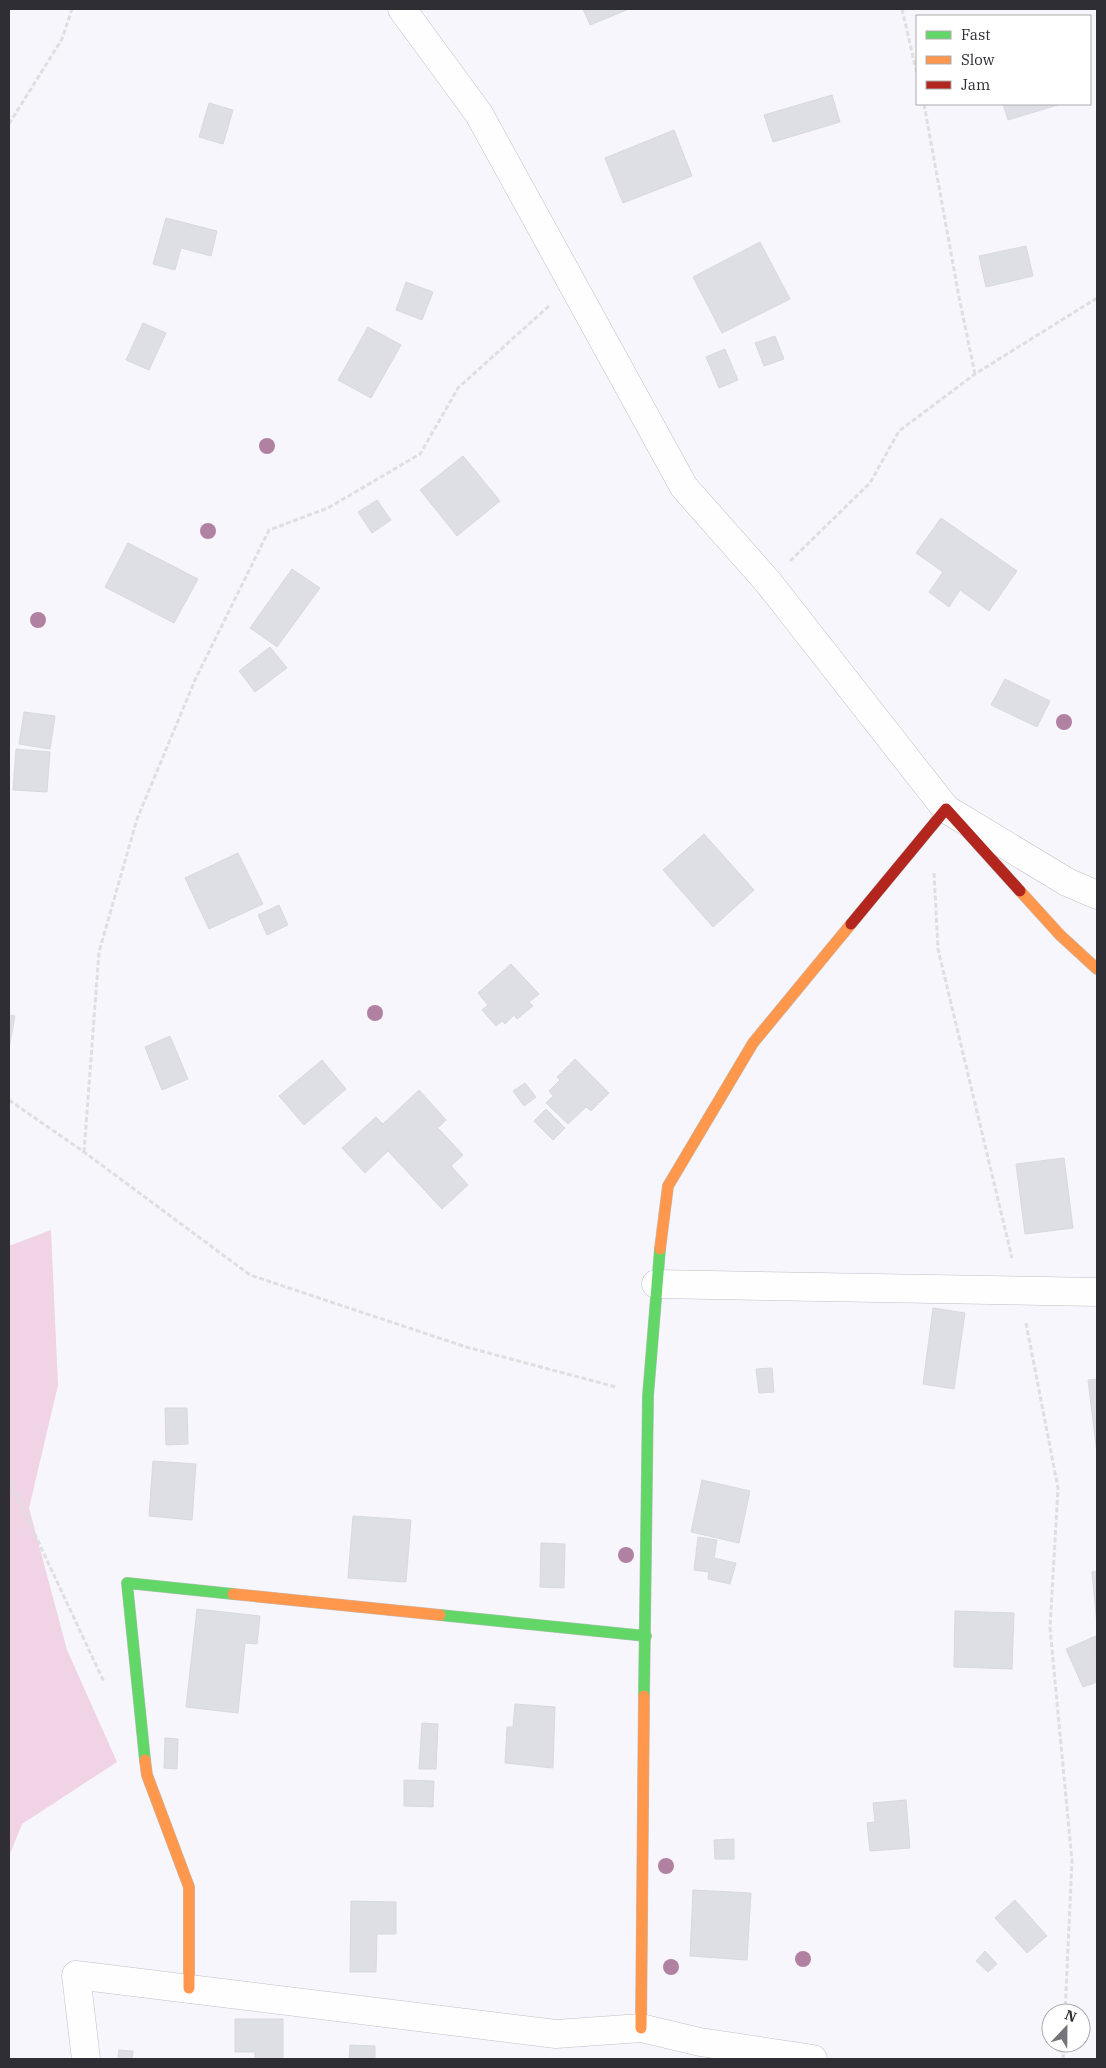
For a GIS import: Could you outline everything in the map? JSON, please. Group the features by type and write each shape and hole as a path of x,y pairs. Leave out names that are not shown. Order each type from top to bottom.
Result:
{"street":[{"path":"402,9 479,114 684,487 768,582 939,817 1097,970"},
{"path":"939,817 1067,882 1097,895"},
{"path":"641,2028 648,1396 656,1284 668,1186 753,1043 939,817"},
{"path":"656,1284 1097,1292"},
{"path":"189,1988 189,1887 147,1775 127,1582 646,1636"},
{"path":"86,2059 76,1975 556,2034 641,2028 701,2050 813,2059"}],"path":[{"path":"9,124 62,39 72,9"},
{"path":"902,9 916,70"},
{"path":"924,105 958,297 975,374"},
{"path":"84,1152 99,952 137,818 195,680 269,530 328,508 420,454 458,388 572,285"},
{"path":"768,582 870,483 899,431 975,374 1097,298"},
{"path":"939,817 938,949 1020,1290 1058,1488 1050,1628 1072,1861 1065,2003"},
{"path":"9,1100 84,1152 250,1275 466,1347 648,1396"},
{"path":"9,1479 105,1685"}],"shaded area":[{"path":"51,1230 58,1385 29,1508 67,1650 117,1762 22,1824 9,1856 9,1246"}],"building":[{"path":"583,9 629,9 590,25"},
{"path":"832,95 840,122 773,142 764,115"},
{"path":"209,103 233,110 223,144 199,137"},
{"path":"1003,105 1058,105 1008,120"},
{"path":"674,130 692,176 623,203 605,158"},
{"path":"166,218 217,231 211,256 181,248 175,270 153,264"},
{"path":"760,242 790,299 722,333 693,277"},
{"path":"1026,246 1033,276 986,287 979,256"},
{"path":"406,282 433,292 422,320 396,310"},
{"path":"143,323 166,333 149,370 126,360"},
{"path":"368,327 401,345 371,398 338,380"},
{"path":"775,336 784,359 764,366 755,343"},
{"path":"725,349 738,380 719,388 706,357"},
{"path":"463,456 500,501 457,536 420,490"},
{"path":"377,500 391,520 372,533 358,512"},
{"path":"941,518 1017,571 989,611 960,590 949,607 929,592 943,572 916,553"},
{"path":"128,543 198,579 174,623 105,587"},
{"path":"292,569 320,588 277,647 250,628"},
{"path":"270,647 287,668 255,692 239,671"},
{"path":"1005,679 1050,701 1037,727 991,705"},
{"path":"24,712 55,716 50,749 19,744"},
{"path":"16,749 50,752 47,792 13,790"},
{"path":"704,834 754,890 713,927 663,870"},
{"path":"238,853 263,904 209,929 185,878"},
{"path":"279,905 288,925 267,935 258,915"},
{"path":"511,964 539,994 529,1002 533,1006 517,1019 514,1015 505,1024 502,1021 496,1026 482,1010 488,1005 478,993"},
{"path":"9,1015 15,1016 9,1049"},
{"path":"170,1036 188,1079 162,1090 145,1047"},
{"path":"575,1059 609,1093 591,1111 586,1107 568,1124 546,1103 553,1096 549,1091 560,1080 557,1077"},
{"path":"322,1060 346,1089 304,1125 279,1096"},
{"path":"525,1083 536,1097 524,1106 513,1091"},
{"path":"419,1090 446,1120 438,1128 463,1155 451,1166 468,1185 442,1209 388,1151 365,1173 342,1148 376,1117 383,1124"},
{"path":"546,1109 565,1128 553,1140 534,1121"},
{"path":"1064,1158 1073,1228 1025,1234 1016,1164"},
{"path":"933,1308 965,1313 954,1389 923,1384"},
{"path":"772,1368 774,1392 759,1393 756,1369"},
{"path":"1097,1379 1097,1454 1088,1380"},
{"path":"165,1408 187,1408 188,1444 166,1445"},
{"path":"153,1461 196,1464 192,1520 149,1516"},
{"path":"702,1480 750,1491 739,1543 691,1532"},
{"path":"353,1516 411,1520 406,1582 348,1578"},
{"path":"698,1537 717,1540 714,1558 736,1563 730,1584 708,1579 709,1572 694,1570"},
{"path":"541,1543 565,1544 564,1588 540,1587"},
{"path":"1097,1571 1097,1624 1092,1572"},
{"path":"197,1609 260,1616 257,1644 245,1643 238,1713 186,1707"},
{"path":"955,1611 1014,1613 1012,1669 954,1667"},
{"path":"1096,1636 1097,1682 1083,1687 1066,1649"},
{"path":"515,1704 555,1707 553,1768 505,1763 507,1727 513,1727"},
{"path":"422,1723 438,1724 436,1769 419,1769"},
{"path":"165,1738 178,1739 177,1769 164,1768"},
{"path":"404,1780 434,1781 433,1807 404,1806"},
{"path":"906,1800 910,1848 870,1851 867,1823 875,1822 873,1803"},
{"path":"734,1839 734,1859 715,1859 714,1840"},
{"path":"693,1890 751,1893 747,1960 690,1956"},
{"path":"1015,1900 1047,1936 1027,1953 995,1918"},
{"path":"351,1901 396,1902 396,1934 377,1934 376,1972 350,1972"},
{"path":"985,1951 997,1964 988,1972 976,1961"},
{"path":"235,2019 283,2019 283,2059 255,2059 255,2052 235,2052"},
{"path":"350,2045 375,2046 375,2059 349,2059"},
{"path":"119,2050 133,2051 132,2059 118,2059"}],"traffic: fast":[{"path":"644,1696 648,1396 660,1249"},
{"path":"145,1760 127,1583 233,1594"},
{"path":"440,1615 646,1636"}],"traffic: slow":[{"path":"1020,891 1060,935 1097,969"},
{"path":"660,1249 668,1186 753,1043 851,924"},
{"path":"233,1594 440,1615"},
{"path":"641,2028 644,1696"},
{"path":"145,1760 147,1775 189,1887 189,1988"}],"traffic: jam":[{"path":"851,924 946,809 1020,891"}]}
